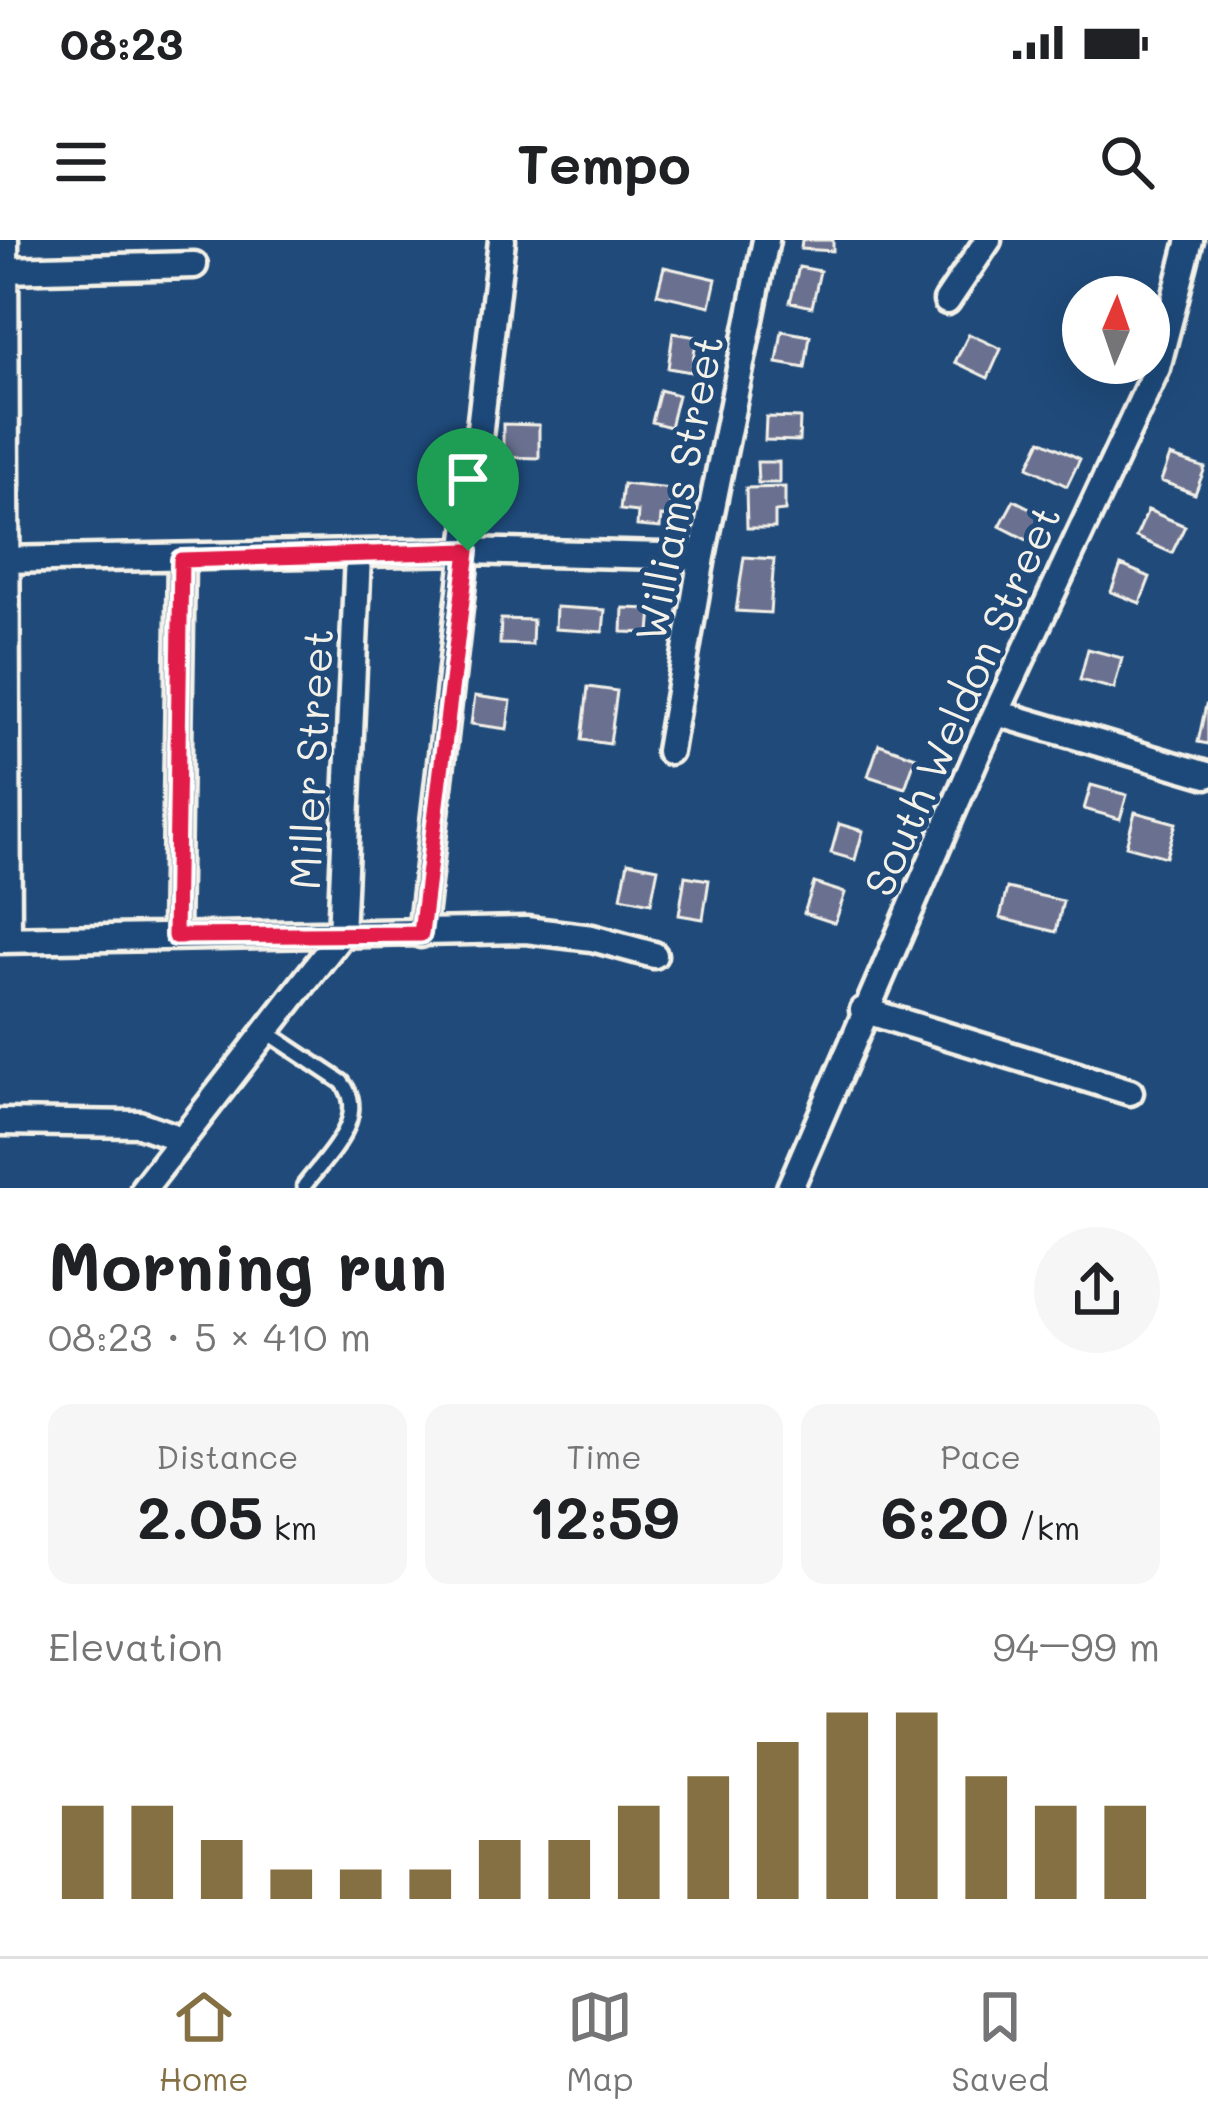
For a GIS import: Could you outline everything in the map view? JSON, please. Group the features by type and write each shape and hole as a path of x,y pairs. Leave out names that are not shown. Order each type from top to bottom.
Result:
{"street":[{"path":"5,240 4,940 526,930 592,938 654,955"},
{"path":"421,934 502,240"},
{"name":"Williams Street","path":"669,751 702,557 766,240"},
{"path":"947,301 988,240"},
{"name":"South Weldon Street","path":"790,1188 863,1010 1157,368 1190,240"},
{"path":"5,270 194,265"},
{"path":"3,560 468,551 702,557"},
{"name":"Miller Street","path":"144,1188 341,935 358,555"},
{"path":"175,936 181,560"},
{"path":"997,712 1207,776"},
{"path":"863,1010 1130,1092"},
{"path":"0,1122 140,1124 181,1139"}],"lane":[{"path":"266,1031 342,1082 351,1094 353,1110 346,1129 304,1186"}],"building":[{"path":"802,240 833,240 833,251 801,249"},
{"path":"664,267 716,279 710,306 657,294"},
{"path":"799,267 820,271 812,307 790,302"},
{"path":"782,331 810,336 805,368 777,363"},
{"path":"673,333 697,337 691,372 668,368"},
{"path":"969,334 1001,349 988,378 955,362"},
{"path":"660,390 678,395 670,427 652,422"},
{"path":"766,417 800,418 799,441 765,440"},
{"path":"503,424 539,425 539,458 503,457"},
{"path":"1041,440 1080,459 1067,486 1028,467"},
{"path":"1170,456 1205,468 1195,494 1161,481"},
{"path":"757,462 779,462 779,483 758,483"},
{"path":"623,484 672,489 669,517 661,516 660,528 637,526 638,512 620,510"},
{"path":"785,487 785,511 775,512 775,528 747,528 746,488"},
{"path":"1014,500 1045,516 1031,542 1000,526"},
{"path":"1148,510 1185,526 1172,553 1136,537"},
{"path":"744,557 774,559 770,613 736,611"},
{"path":"1121,565 1150,577 1140,603 1111,592"},
{"path":"556,607 605,610 603,632 555,629"},
{"path":"623,608 652,609 650,633 622,632"},
{"path":"501,619 533,620 532,645 500,644"},
{"path":"1088,649 1122,658 1114,689 1080,680"},
{"path":"588,687 617,691 610,744 582,740"},
{"path":"475,696 511,701 507,729 471,724"},
{"path":"1208,705 1208,744 1198,742"},
{"path":"879,744 916,757 905,788 868,776"},
{"path":"1091,785 1127,795 1120,819 1084,809"},
{"path":"1135,812 1176,823 1166,857 1126,846"},
{"path":"839,824 863,831 855,860 831,853"},
{"path":"628,862 658,868 651,903 621,897"},
{"path":"685,876 709,880 703,919 679,915"},
{"path":"814,883 845,893 835,923 804,913"},
{"path":"1007,888 1063,901 1056,932 1000,918"}],"route":[{"path":"468,551 421,934 175,936 181,560 468,551"}]}
